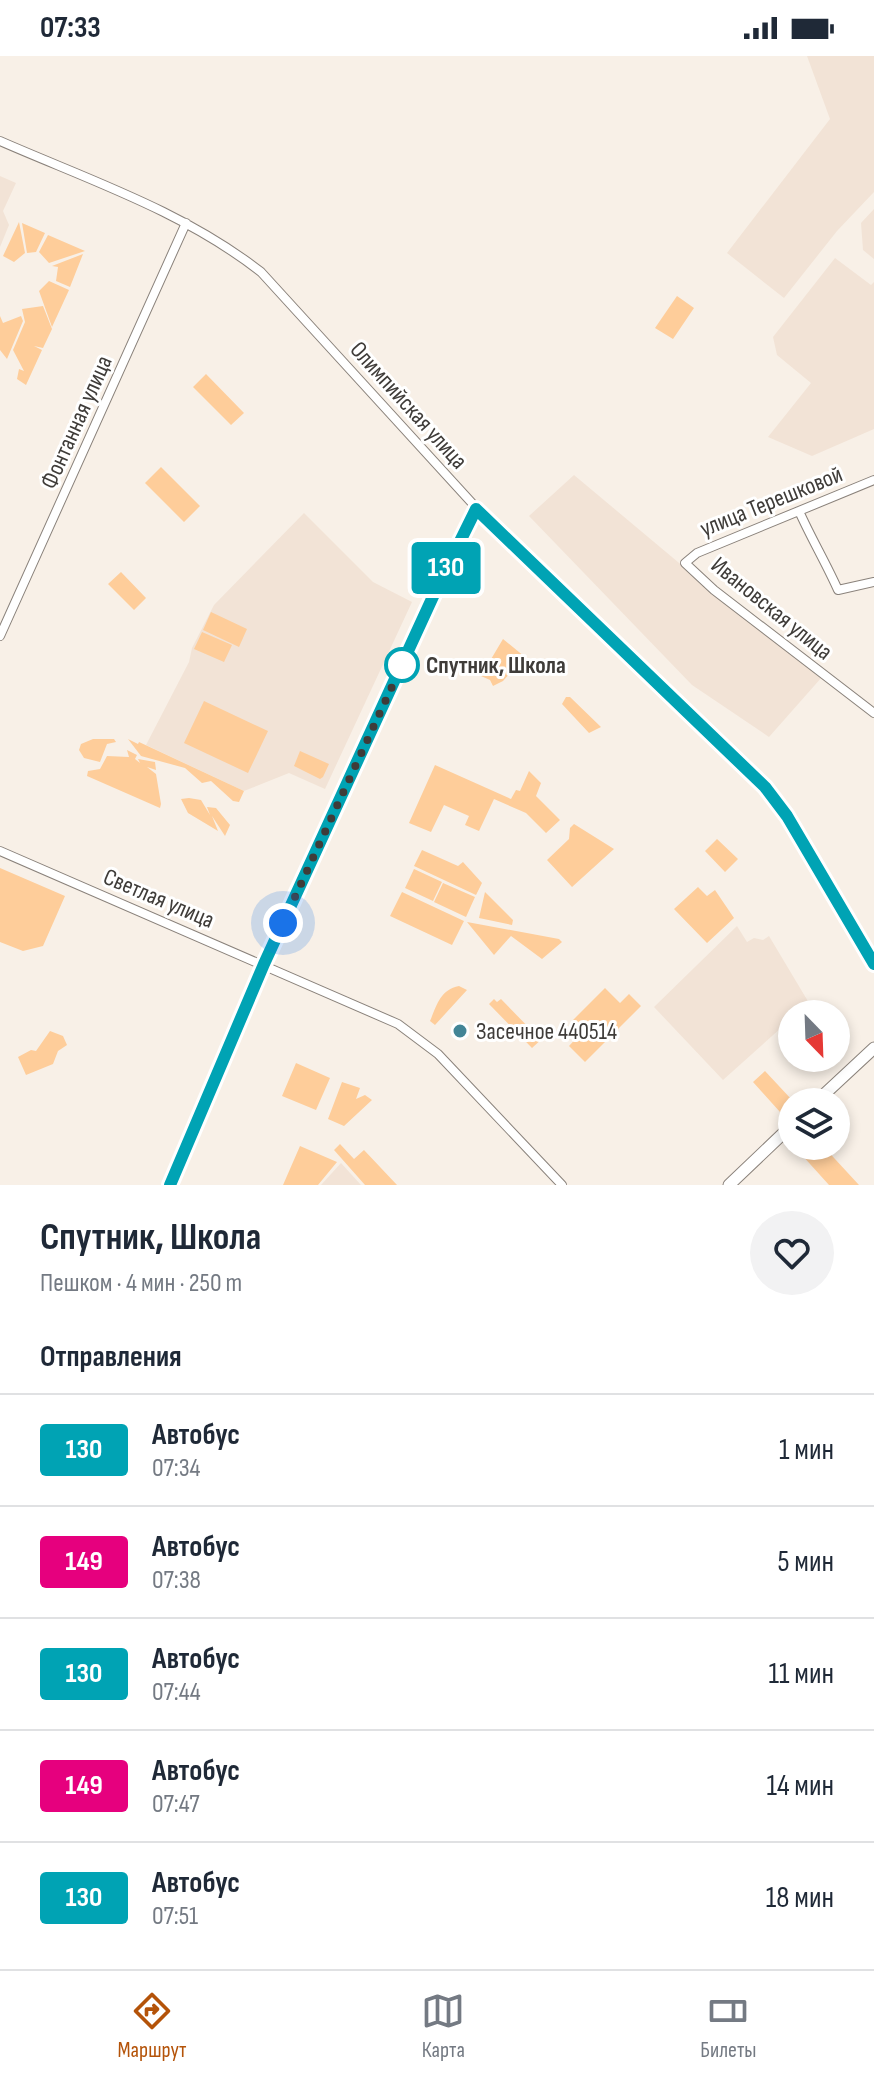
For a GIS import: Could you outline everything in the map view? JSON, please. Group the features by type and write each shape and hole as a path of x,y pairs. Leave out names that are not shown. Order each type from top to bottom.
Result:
{"main road":[{"path":"831,1088 874,1048"},
{"path":"729,1185 778,1138"}],"street":[{"name":"Олимпийская улица","path":"0,141 135,197 186,223 238,254 261,272 476,509 765,787 787,816 874,964"},
{"name":"Фонтанная улица","path":"0,636 186,223"},
{"name":"улица Терешковой","path":"685,563 697,553 874,480"},
{"path":"169,1185 264,964 476,509"},
{"path":"799,511 811,538 822,552 838,590 874,582"},
{"name":"Ивановская улица","path":"685,563 714,590 874,713"},
{"name":"Светлая улица","path":"0,851 264,964 415,1034 438,1054 562,1185"}],"shaded area":[{"path":"807,56 874,56 874,192 837,231 784,298 727,253 830,119"},
{"path":"0,176 16,183 3,211 9,225 0,247"},
{"path":"874,209 874,259 863,250 861,223"},
{"path":"19,222 25,253 14,262 3,256"},
{"path":"22,223 45,233 36,252 27,253"},
{"path":"48,235 85,251 49,263 39,252"},
{"path":"83,254 70,287 56,281 58,267 52,266"},
{"path":"835,258 871,285 874,282 874,429 812,456 768,437 811,383 777,355 773,337"},
{"path":"49,281 69,290 52,327 39,291"},
{"path":"677,296 694,308 673,339 655,328"},
{"path":"43,306 52,329 43,348 34,346 42,350 26,385 17,379 19,369 24,371 13,350 25,322 22,309"},
{"path":"0,316 3,323 21,316 23,321 7,359 0,350"},
{"path":"206,374 244,413 231,425 193,387"},
{"path":"161,467 200,506 184,522 145,483"},
{"path":"574,475 822,677 769,737 692,685 529,516"},
{"path":"304,513 373,582 412,602 325,789 289,773 244,791 146,745 189,662 192,648 214,605"},
{"path":"121,572 146,598 134,610 108,584"},
{"path":"211,612 247,629 239,647 203,630"},
{"path":"202,632 232,645 224,662 194,649"},
{"path":"503,639 525,657 503,681 493,686 490,680 481,676"},
{"path":"566,697 570,697 601,727 589,733 562,704"},
{"path":"204,701 268,731 248,773 184,743"},
{"path":"93,739 114,739 116,742 107,744 100,762 84,758 79,750 81,744"},
{"path":"128,739 244,791 239,802 233,801 211,781 202,783 185,768 141,756"},
{"path":"127,750 137,755 135,759 140,763 138,759 155,762 156,770 147,767 156,774 160,808 87,776 88,771 100,769 107,756 129,757"},
{"path":"300,751 329,764 323,777 320,779 294,766"},
{"path":"435,765 511,799 516,790 520,791 529,771 541,783 536,796 560,820 546,833 526,813 494,799 479,831 465,825 469,816 444,805 431,832 409,823"},
{"path":"181,799 201,800 210,815 207,807 216,808 230,825 225,836 212,816 218,831 188,813"},
{"path":"574,824 614,849 572,887 547,860 569,839 570,828"},
{"path":"717,839 738,859 725,872 705,851"},
{"path":"422,850 458,866 463,862 482,883 476,895 414,866"},
{"path":"0,868 65,896 43,946 23,951 0,942"},
{"path":"414,869 442,882 433,901 405,888"},
{"path":"443,883 475,897 466,917 434,902"},
{"path":"698,887 707,896 715,890 734,918 707,943 674,909"},
{"path":"402,892 464,921 452,945 390,916"},
{"path":"485,892 513,920 512,925 479,918"},
{"path":"467,922 562,942 542,959 511,936 494,955"},
{"path":"737,926 747,942 769,936 807,1000 778,1000 778,1031 723,1080 654,1007"},
{"path":"459,986 467,990 435,1025 430,1021 440,999 447,991"},
{"path":"605,988 620,1003 629,994 641,1006 585,1062 569,1046 582,1032 572,1021"},
{"path":"494,999 497,1002 501,999 535,1034 539,1031 544,1037 532,1048 489,1004"},
{"path":"50,1031 63,1036 67,1045 58,1051 53,1064 26,1075 18,1057 31,1050 36,1051"},
{"path":"296,1063 330,1078 316,1110 282,1096"},
{"path":"765,1071 781,1088 778,1088 778,1110 753,1082"},
{"path":"342,1082 360,1088 356,1099 365,1095 372,1100 344,1126 328,1119"},
{"path":"340,1144 354,1159 364,1150 397,1185 365,1185 334,1150"},
{"path":"300,1146 337,1162 318,1185 283,1185"},
{"path":"806,1160 836,1160 859,1185 829,1185"},
{"path":"341,1163 361,1185 321,1185"}],"bus line":[{"name":"130","path":"170,1185 264,964 476,509 778,801 874,964"}],"place":[{"name":"Спутник, Школа","path":"402,665"},
{"name":"Засечное 440514","path":"460,1031"}],"route":[{"path":"283,923 402,665"}]}
